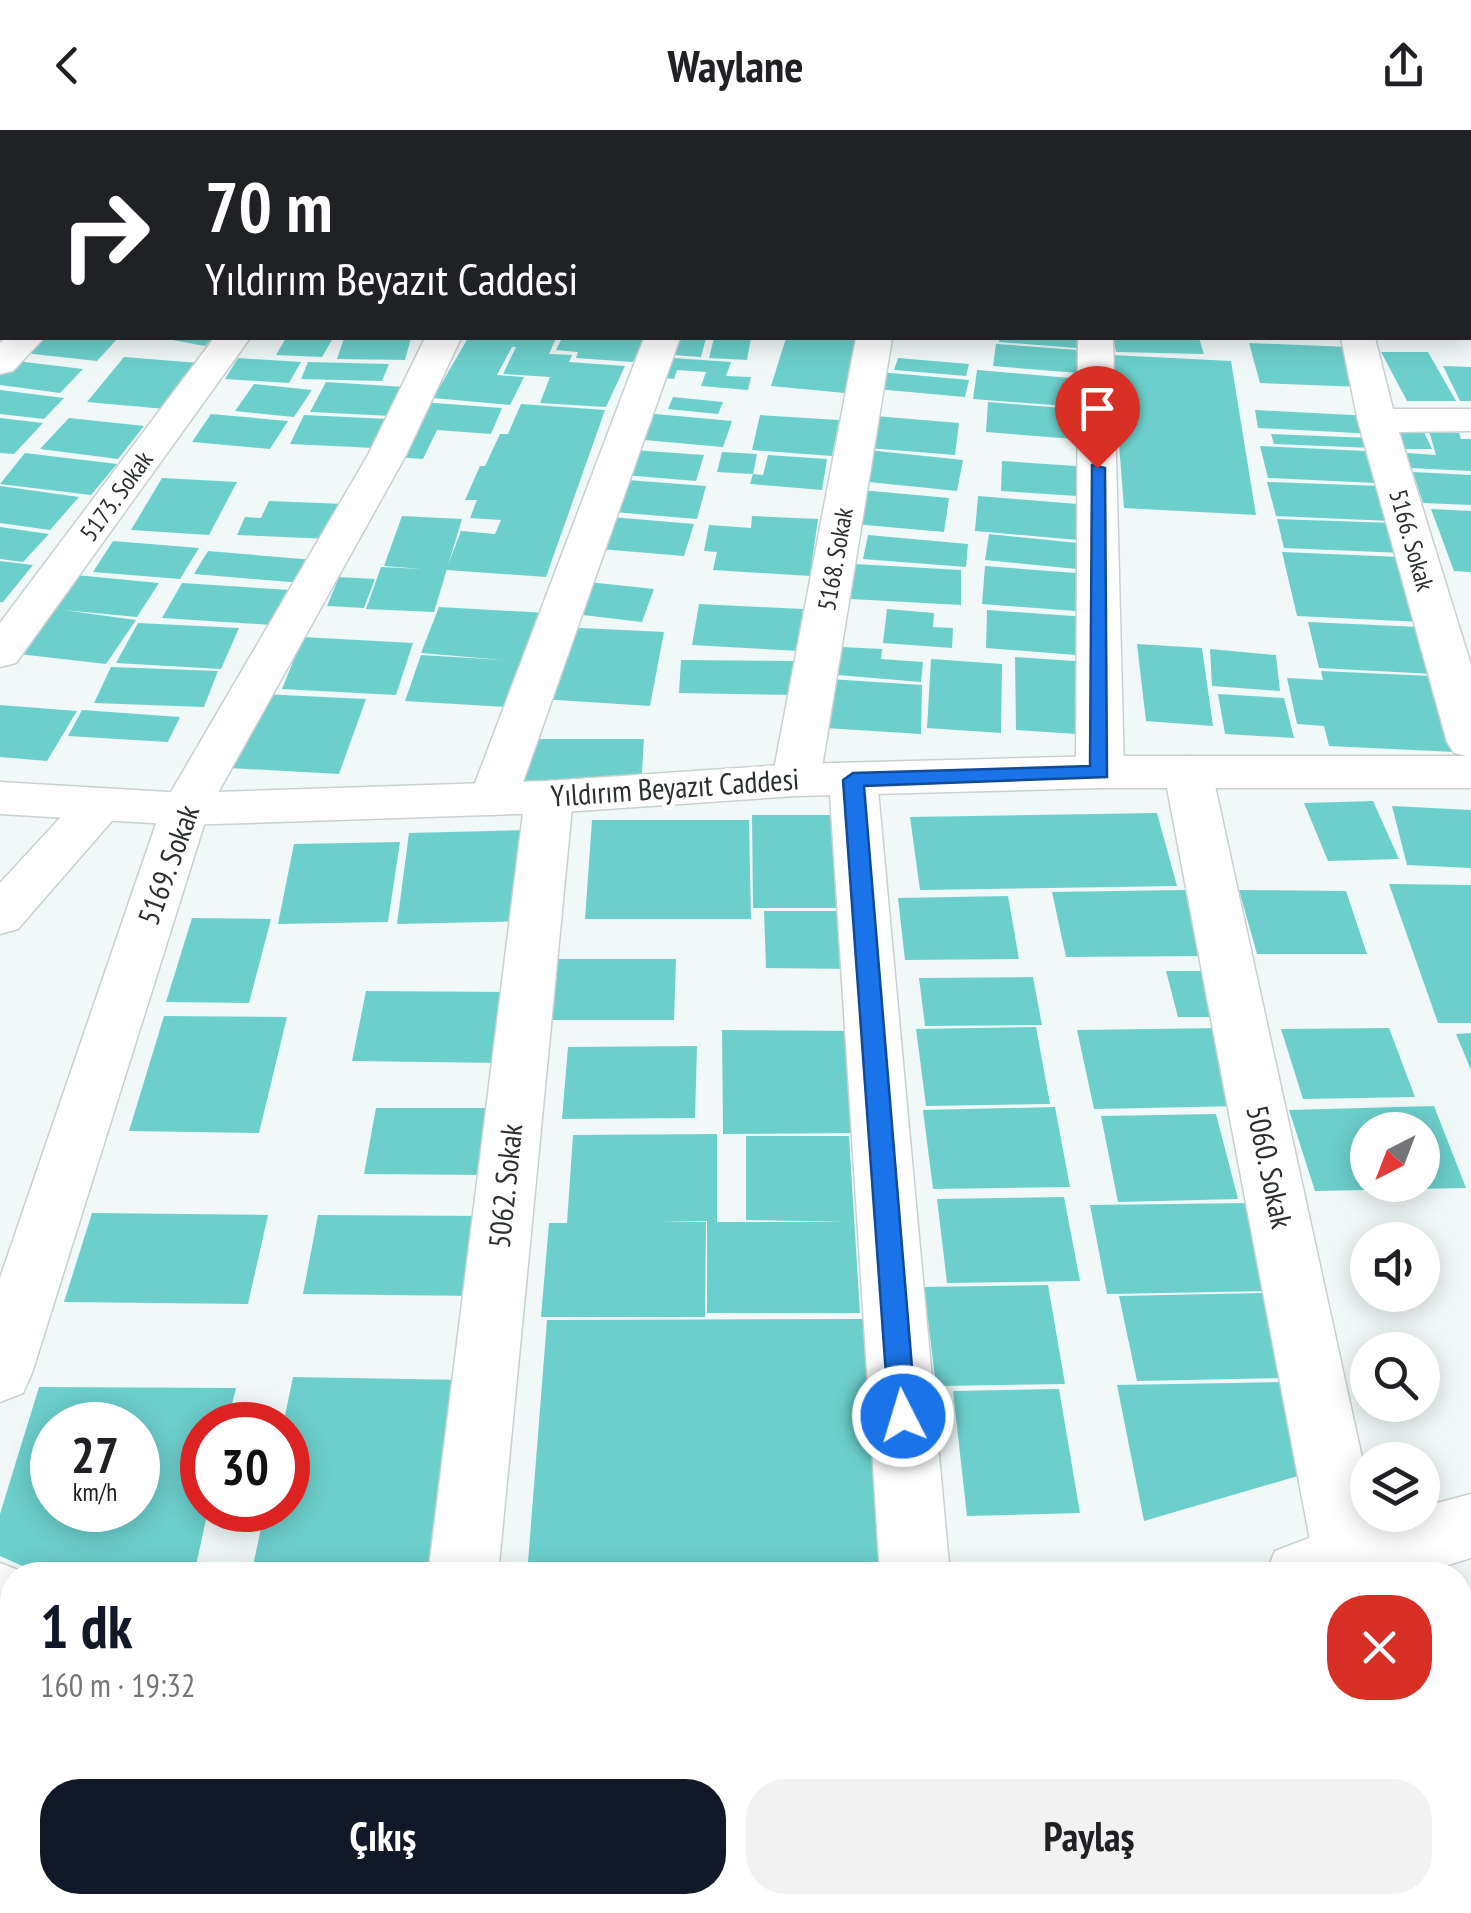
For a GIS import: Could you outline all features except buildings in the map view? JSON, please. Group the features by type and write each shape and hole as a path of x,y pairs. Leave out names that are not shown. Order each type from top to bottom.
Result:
{"street":[{"path":"0,363 24,340"},
{"name":"5173. Sokak","path":"0,654 231,340"},
{"name":"5169. Sokak","path":"0,1374 185,809 387,455 442,340"},
{"name":"5062. Sokak","path":"464,1562 521,798 661,340"},
{"name":"5168. Sokak","path":"796,780 874,340"},
{"path":"1095,340 1100,772"},
{"name":"5166. Sokak","path":"1358,340 1377,421 1471,742"},
{"path":"1377,421 1471,420"},
{"name":"Yıldırım Beyazıt Caddesi","path":"0,798 185,809 521,798 796,780 1100,772 1471,772"},
{"name":"5060. Sokak","path":"1188,772 1323,1562"},
{"path":"853,780 914,1562"},
{"path":"0,916 100,804"},
{"path":"1345,1562 1471,1526"}],"route":[{"path":"903,1416 853,780 1100,772 1097,468"}]}
